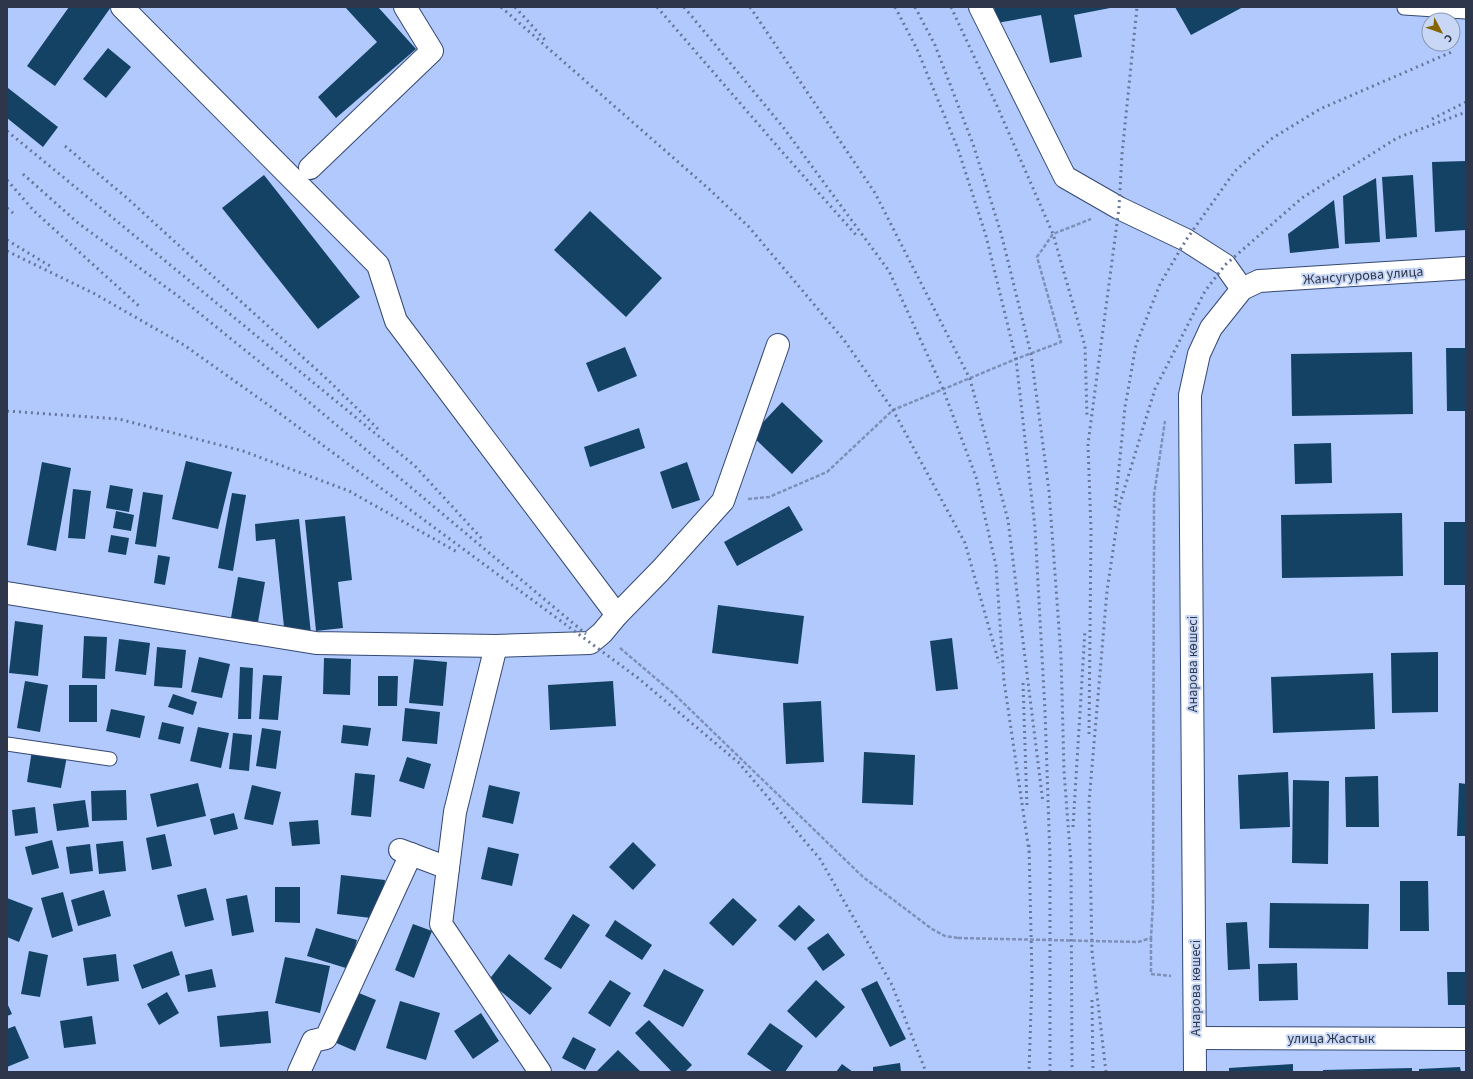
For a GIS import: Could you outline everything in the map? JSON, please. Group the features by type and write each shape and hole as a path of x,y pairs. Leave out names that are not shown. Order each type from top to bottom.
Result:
{"street":[{"path":"122,7 378,265 396,321 617,615"},
{"path":"310,168 432,51 404,7"},
{"path":"980,7 1065,177 1119,208 1186,240 1225,265 1250,285"},
{"name":"Жансугурова улица","path":"1250,285 1466,268"},
{"name":"Анарова көшесі","path":"1195,1072 1190,395 1198,354 1211,328 1250,285"},
{"path":"7,593 316,643 496,646 590,643 602,633 723,501 778,345"},
{"path":"496,646 455,812 441,924 540,1072"},
{"path":"299,1072 312,1040 326,1038 405,852 448,868"},
{"name":"улица Жастык","path":"1195,1038 1466,1039"}],"lane":[{"path":"1404,7 1466,12"},
{"path":"7,744 110,759"}],"path":[{"path":"723,501 769,497 827,472 893,410 1061,342 1037,258 1053,234 1119,208"},
{"path":"1166,418 1154,495 1153,902 1150,938 1151,974 1195,978"},
{"path":"602,633 673,693 863,877 932,929 944,936 958,938 1138,942 1150,938"}],"building":[{"path":"69,7 111,7 55,86 27,66"},
{"path":"345,7 378,7 416,49 336,118 318,97 377,42"},
{"path":"994,7 1110,8 1074,15 1082,57 1050,63 1041,15 997,23"},
{"path":"1175,7 1243,7 1191,35"},
{"path":"108,48 131,67 106,98 83,79"},
{"path":"8,88 58,127 43,147 7,118"},
{"path":"1466,161 1466,230 1435,232 1432,162"},
{"path":"264,175 360,297 318,329 222,208"},
{"path":"1413,175 1417,237 1386,239 1382,177"},
{"path":"1376,178 1380,242 1345,244 1343,196"},
{"path":"1334,200 1339,248 1290,253 1288,234"},
{"path":"590,211 662,278 626,317 554,250"},
{"path":"625,347 637,376 598,392 586,363"},
{"path":"1446,348 1466,348 1466,411 1447,411"},
{"path":"1412,352 1413,414 1292,416 1291,354"},
{"path":"782,402 823,441 792,474 751,435"},
{"path":"639,428 645,448 590,467 584,447"},
{"path":"1331,443 1332,483 1295,484 1294,444"},
{"path":"186,461 232,472 218,529 172,519"},
{"path":"42,462 71,468 56,551 27,545"},
{"path":"687,462 700,500 672,509 660,472"},
{"path":"110,485 133,489 129,512 106,508"},
{"path":"73,489 91,491 85,539 68,538"},
{"path":"143,492 163,495 156,547 135,544"},
{"path":"232,493 246,495 233,571 218,568"},
{"path":"789,506 803,530 737,566 724,542"},
{"path":"116,511 134,515 131,531 113,528"},
{"path":"1402,513 1403,576 1282,578 1281,515"},
{"path":"345,516 352,580 338,582 343,628 316,631 305,520"},
{"path":"299,519 311,634 285,637 275,539 256,541 255,524"},
{"path":"1444,522 1466,522 1466,585 1444,585"},
{"path":"111,535 129,538 126,555 108,552"},
{"path":"158,555 170,557 165,585 154,583"},
{"path":"238,577 265,582 258,622 231,618"},
{"path":"718,605 804,616 798,664 712,653"},
{"path":"15,621 43,625 38,676 9,673"},
{"path":"84,636 107,637 105,679 82,678"},
{"path":"952,638 958,689 936,691 930,641"},
{"path":"119,639 150,643 146,675 115,671"},
{"path":"157,647 186,650 182,688 154,686"},
{"path":"1438,652 1438,712 1392,713 1391,653"},
{"path":"199,657 230,664 222,698 191,692"},
{"path":"324,658 351,659 350,695 323,694"},
{"path":"414,659 447,662 443,706 409,703"},
{"path":"240,667 253,668 251,719 238,719"},
{"path":"1373,673 1375,729 1273,733 1271,677"},
{"path":"263,675 282,676 278,720 259,719"},
{"path":"378,676 398,676 397,706 378,706"},
{"path":"25,681 48,685 40,732 17,728"},
{"path":"613,681 616,726 550,730 548,685"},
{"path":"69,685 97,685 97,722 69,722"},
{"path":"173,694 197,702 193,715 168,707"},
{"path":"821,701 824,762 786,764 783,703"},
{"path":"405,708 440,712 437,744 402,741"},
{"path":"111,709 145,716 140,738 106,731"},
{"path":"162,722 184,727 180,744 158,739"},
{"path":"343,725 371,728 368,746 341,743"},
{"path":"198,727 229,733 221,768 190,761"},
{"path":"262,728 281,731 276,769 256,766"},
{"path":"233,733 252,735 249,771 229,769"},
{"path":"32,750 67,756 61,788 27,782"},
{"path":"864,752 915,755 913,805 862,803"},
{"path":"407,757 431,764 424,789 399,781"},
{"path":"1288,772 1290,827 1240,829 1238,775"},
{"path":"355,773 375,775 371,817 351,815"},
{"path":"1378,776 1379,827 1346,827 1345,777"},
{"path":"1293,780 1329,781 1328,864 1292,863"},
{"path":"198,783 206,816 157,827 150,794"},
{"path":"1459,783 1466,784 1466,836 1457,836"},
{"path":"252,785 281,792 273,825 244,819"},
{"path":"489,785 520,792 513,824 482,817"},
{"path":"126,790 127,820 92,821 91,791"},
{"path":"85,800 89,827 57,831 53,804"},
{"path":"35,807 38,833 15,836 12,810"},
{"path":"234,813 238,829 214,835 210,819"},
{"path":"318,820 320,844 292,846 289,822"},
{"path":"165,834 172,866 152,870 146,838"},
{"path":"52,840 59,868 32,875 25,847"},
{"path":"123,841 126,871 99,874 96,844"},
{"path":"633,842 656,865 633,890 609,867"},
{"path":"90,844 93,871 70,874 66,847"},
{"path":"488,847 519,854 512,886 481,879"},
{"path":"341,875 385,880 380,919 337,914"},
{"path":"1400,881 1428,881 1429,931 1400,931"},
{"path":"275,887 300,887 300,923 275,922"},
{"path":"206,888 214,920 185,927 177,895"},
{"path":"104,890 111,916 78,926 71,900"},
{"path":"63,892 73,931 52,938 41,898"},
{"path":"247,895 254,932 232,936 226,899"},
{"path":"7,898 33,908 19,942 7,937"},
{"path":"733,898 757,920 733,946 709,923"},
{"path":"1270,903 1369,904 1368,949 1269,948"},
{"path":"799,905 815,920 795,941 778,926"},
{"path":"573,914 590,925 561,969 544,959"},
{"path":"615,920 652,945 642,960 605,936"},
{"path":"1247,922 1250,969 1228,970 1226,923"},
{"path":"413,924 432,931 414,978 395,970"},
{"path":"316,928 357,940 349,969 307,956"},
{"path":"828,933 845,955 823,971 807,948"},
{"path":"29,951 48,955 40,997 21,994"},
{"path":"172,951 180,975 142,989 133,965"},
{"path":"116,954 119,981 87,986 83,958"},
{"path":"509,954 552,988 530,1015 488,981"},
{"path":"285,957 330,966 320,1013 275,1003"},
{"path":"1297,963 1298,1000 1259,1001 1258,964"},
{"path":"212,969 216,987 188,992 185,975"},
{"path":"664,969 704,990 683,1027 643,1006"},
{"path":"1447,972 1466,972 1466,1005 1448,1005"},
{"path":"610,980 631,993 610,1027 588,1013"},
{"path":"816,980 845,1007 816,1038 787,1011"},
{"path":"877,981 906,1039 890,1047 861,989"},
{"path":"354,991 376,1000 355,1051 334,1042"},
{"path":"167,992 179,1013 159,1025 147,1004"},
{"path":"400,1001 440,1013 426,1060 386,1048"},
{"path":"7,1003 12,1014 7,1016"},
{"path":"268,1011 271,1043 220,1047 217,1016"},
{"path":"481,1013 499,1041 473,1059 454,1031"},
{"path":"92,1016 96,1044 64,1048 60,1021"},
{"path":"649,1020 692,1065 685,1072 672,1072 635,1033"},
{"path":"770,1023 803,1046 785,1072 773,1072 747,1054"},
{"path":"15,1026 29,1058 7,1067 7,1029"},
{"path":"573,1037 596,1049 585,1070 562,1058"},
{"path":"618,1050 641,1072 596,1072"},
{"path":"900,1063 901,1072 873,1072 873,1067"},
{"path":"842,1064 853,1072 836,1072"},
{"path":"1293,1064 1293,1072 1229,1072 1229,1068"},
{"path":"1460,1067 1461,1072 1419,1072 1419,1069"},
{"path":"1412,1068 1412,1072 1323,1072 1323,1070"}],"railway":[{"path":"501,7 709,189 749,227 844,340 893,410 965,543 999,663"},
{"path":"515,7 545,40"},
{"path":"657,7 857,236"},
{"path":"684,7 783,127 889,271 943,389 976,477 996,566 1004,681 1029,851"},
{"path":"750,7 875,193 970,379 1008,520 1043,803"},
{"path":"895,7 917,49 958,149 986,236 1016,359 1035,528 1045,711 1050,858 1050,1072"},
{"path":"915,7 935,45 973,144 1001,233 1031,354 1049,491 1061,656 1064,771 1071,863 1072,1072"},
{"path":"951,7 997,106 1053,234 1085,346 1087,416"},
{"path":"1089,734 1091,531 1088,444 1119,208 1122,154 1137,7"},
{"path":"1115,508 1125,407 1136,345 1160,284 1186,240 1235,171 1271,139 1320,109 1452,52"},
{"path":"1432,119 1466,102"},
{"path":"1106,1072 1092,952 1089,802 1107,591 1120,503 1155,389 1205,291 1225,265 1302,198 1397,138 1466,112"},
{"path":"7,131 415,466 483,540"},
{"path":"65,146 127,198 328,380 379,430"},
{"path":"23,174 78,223 178,296 303,397 586,634"},
{"path":"7,180 34,211 140,307"},
{"path":"7,208 13,213"},
{"path":"7,240 50,266"},
{"path":"7,251 95,294 184,345 267,404 638,678 739,763 820,859 892,985 926,1072"},
{"path":"7,411 119,419 243,451 349,491 459,553"},
{"path":"1073,827 1085,630"},
{"path":"1023,683 1027,807"},
{"path":"1029,845 1032,978 1029,1072"},
{"path":"1092,1000 1093,1072"}]}
